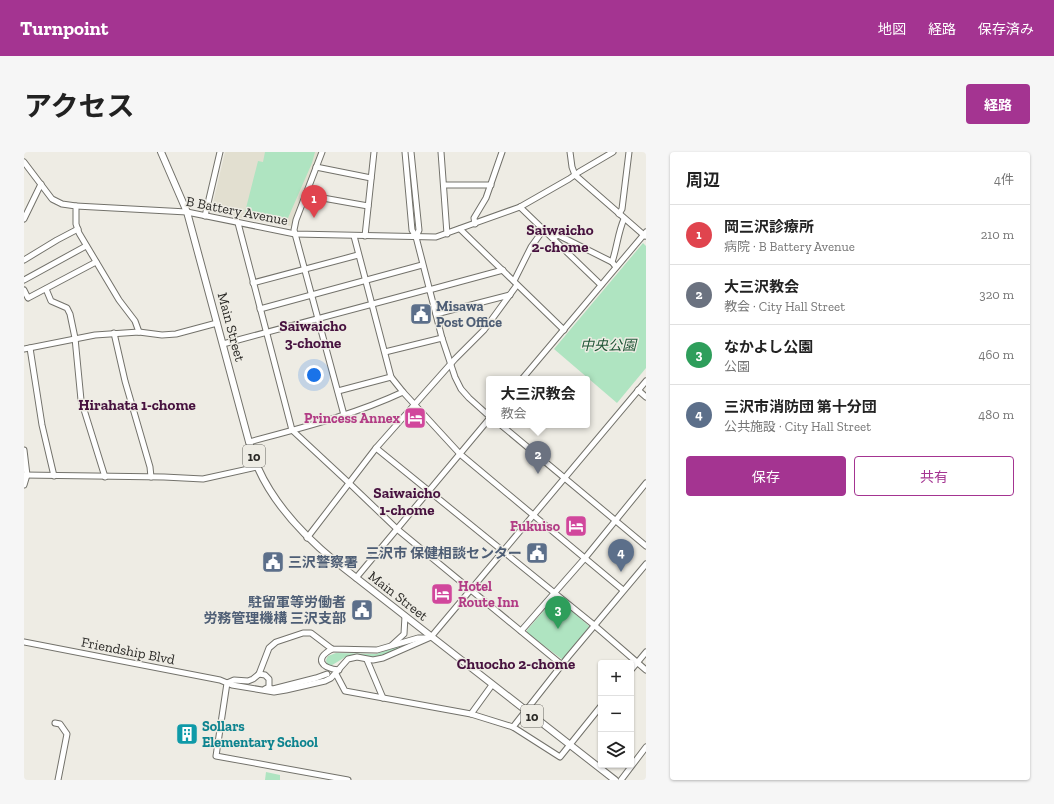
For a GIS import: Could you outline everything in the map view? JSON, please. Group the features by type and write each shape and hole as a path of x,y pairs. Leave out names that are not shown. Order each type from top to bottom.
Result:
{"main road":[{"name":"Main Street","path":"161,152 187,212 257,467 274,497 307,538 525,711 615,780"}],"street":[{"path":"204,216 220,152"},
{"path":"322,152 296,220 294,230 319,318 344,416"},
{"path":"365,236 374,152"},
{"path":"405,152 412,230 416,237 422,265 450,365 454,377 461,389 486,413"},
{"path":"411,152 419,230 416,237"},
{"path":"441,152 447,234"},
{"path":"474,224 474,218 486,198 502,152"},
{"path":"525,376 601,284 645,235 574,175 570,152"},
{"name":"B Battery Avenue","path":"24,162 52,199 62,204 187,212 295,234 436,238 520,207 613,152"},
{"path":"619,214 622,209 630,152"},
{"path":"316,167 371,178"},
{"path":"24,219 41,184"},
{"path":"444,185 491,185"},
{"path":"306,195 368,206"},
{"path":"76,206 75,215 78,229 86,246 119,300 135,321 138,332"},
{"path":"520,207 601,284"},
{"path":"612,262 624,218"},
{"path":"238,223 265,332 292,430 397,529 562,665"},
{"path":"24,260 78,229"},
{"path":"460,229 564,330"},
{"path":"307,538 376,448 450,365 484,330 510,294 531,247 544,229"},
{"path":"553,238 558,235 612,262 616,267"},
{"path":"354,236 391,377 414,405 460,454 624,590"},
{"path":"24,280 86,246"},
{"path":"253,283 358,255"},
{"path":"24,290 28,298 96,262"},
{"path":"260,309 422,265"},
{"path":"223,344 503,270"},
{"path":"46,289 51,301 67,308 70,314 75,338 81,400 105,477"},
{"path":"436,314 510,294"},
{"path":"24,349 75,338 114,333 138,332 162,335 176,334 217,323"},
{"path":"114,333 125,381 150,467 151,477"},
{"path":"385,352 442,338"},
{"path":"30,348 42,425 54,476"},
{"path":"338,391 391,377"},
{"path":"264,689 274,692 325,681 337,672 348,659 357,658 367,660 383,658 431,637 646,381"},
{"path":"638,390 646,397"},
{"path":"249,442 344,416 376,405 403,392"},
{"path":"356,578 486,423"},
{"path":"505,428 646,546"},
{"path":"376,448 554,592 646,670"},
{"path":"24,450 26,475 24,485"},
{"path":"26,475 203,479 257,467"},
{"path":"521,631 585,558 646,483"},
{"path":"513,727 594,625 646,564"},
{"path":"388,648 404,634 405,616"},
{"path":"332,649 311,633 295,635 276,642 269,648 259,674 248,681 234,680 227,683 216,756 348,780"},
{"path":"431,637 418,638 377,650 332,649 325,653 322,658 322,663 325,667 337,672 345,692 471,714 513,727 560,757 598,710"},
{"name":"Friendship Blvd","path":"24,642 220,680 232,685 264,689"},
{"path":"634,666 646,652"},
{"path":"367,660 383,698"},
{"path":"259,674 265,675 269,679 269,687 264,689"},
{"path":"264,689 273,689 327,674"},
{"path":"471,714 492,685"},
{"path":"55,723 60,724 67,734 58,780"},
{"path":"621,780 646,747"}],"shaded area":[{"path":"225,152 319,152 291,226 245,219 211,211"}],"green space":[{"path":"265,152 315,152 312,163 288,218 284,220 245,212 258,161 263,162"},
{"name":"中央公園","path":"643,243 646,246 646,368 617,403 590,380 590,376 586,376 554,349"},
{"path":"557,598 589,626 589,628 563,660 527,633 527,630 554,599"},
{"path":"413,641 413,643 380,657 372,658 350,656 330,666 327,665 326,660 328,656 336,653 376,654"},
{"path":"266,772 280,775 280,780 265,780"}],"place":[{"name":"岡三沢診療所","path":"314,218"},
{"name":"Misawa Post Office","path":"421,314"},
{"name":"Princess Annex","path":"415,418"},
{"name":"大三沢教会","path":"538,474"},
{"name":"Fukuiso","path":"576,526"},
{"name":"三沢市 保健相談センター","path":"537,553"},
{"name":"三沢警察署","path":"273,562"},
{"name":"三沢市消防団 第十分団","path":"621,572"},
{"name":"Hotel Route Inn","path":"442,594"},
{"name":"駐留軍等労働者 労務管理機構 三沢支部","path":"362,610"},
{"name":"なかよし公園","path":"558,629"},
{"name":"Sollars Elementary School","path":"187,734"}],"district":[{"name":"Saiwaicho 2-chome","path":"560,238"},
{"name":"Saiwaicho 3-chome","path":"313,334"},
{"name":"Hirahata 1-chome","path":"137,405"},
{"name":"Saiwaicho 1-chome","path":"407,502"},
{"name":"Chuocho 2-chome","path":"516,664"}]}
